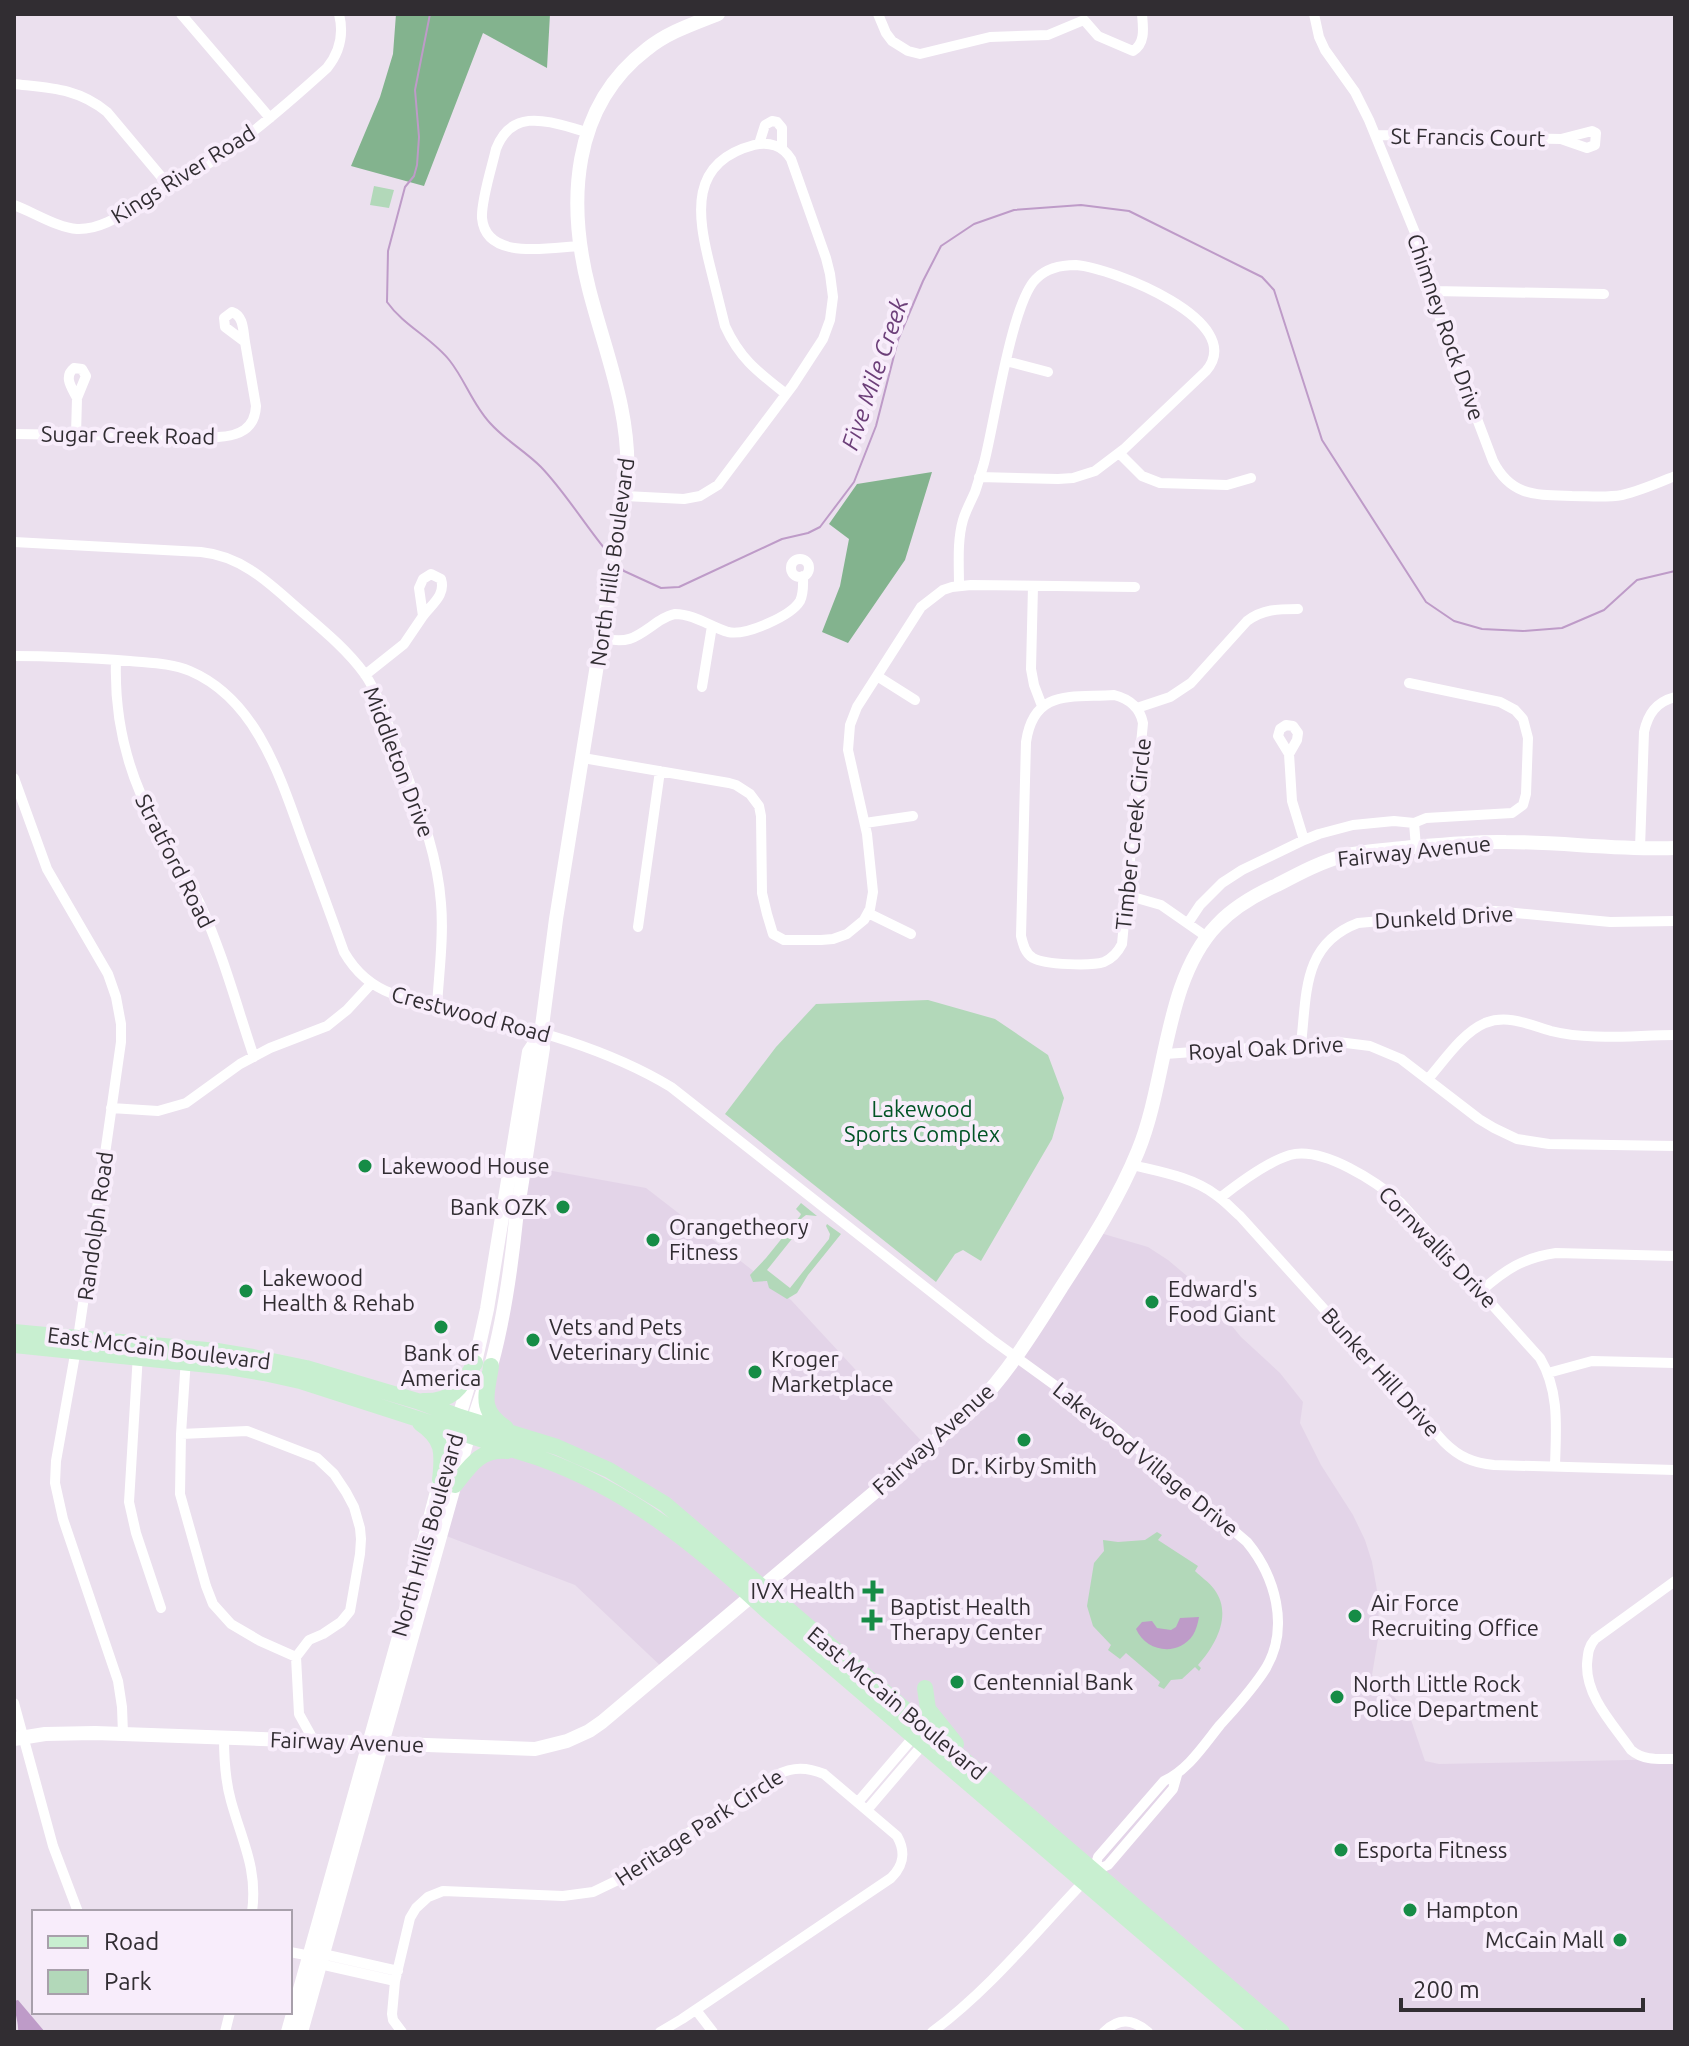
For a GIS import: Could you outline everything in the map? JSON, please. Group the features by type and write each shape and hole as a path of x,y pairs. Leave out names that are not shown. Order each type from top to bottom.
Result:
{"main road":[{"name":"East McCain Boulevard","path":"14,1332 77,1344 186,1355 241,1355 283,1363 417,1401 465,1426"},
{"name":"East McCain Boulevard","path":"14,1345 77,1344"},
{"name":"East McCain Boulevard","path":"186,1355 291,1379 407,1416 465,1426 521,1444 612,1490 757,1591 1089,1876 1282,2032"},
{"path":"417,1401 452,1395 483,1364"},
{"path":"407,1416 432,1432 440,1443 448,1482 473,1461 521,1444 488,1412 483,1364"},
{"path":"925,1688 928,1709 973,1768"},
{"name":"East McCain Boulevard","path":"924,1735 973,1768 1259,2032"}],"street":[{"path":"181,14 270,118"},
{"name":"Kings River Road","path":"14,205 70,228 88,229 108,222 220,157 270,118 331,63 342,31 339,14"},
{"name":"North Hills Boulevard","path":"301,2032 318,1958 448,1482 483,1364 500,1328 515,1241 543,1048 541,1034 556,919 612,580 628,459 624,413 588,283 581,246 578,185 583,147 602,99 631,63 682,20 718,14"},
{"path":"878,14 892,41 920,54 990,37 1048,35 1083,17 1098,36 1133,51 1141,43 1142,19"},
{"name":"Chimney Rock Drive","path":"1314,14 1325,50 1355,92 1375,135 1422,250 1446,337 1493,461 1502,475 1518,489 1533,494 1607,496 1638,491 1675,476"},
{"path":"14,84 69,91 98,104 169,186"},
{"path":"581,246 505,247 495,242 489,234 484,225 483,209 496,149 508,129 520,122 533,120 587,132"},
{"path":"759,144 764,127 772,121 782,128 782,148"},
{"name":"St Francis Court","path":"1375,135 1561,139"},
{"path":"625,496 684,499 710,492 725,478 786,394 814,355 823,339 830,320 833,297 830,274 791,159 782,148 759,144 733,154 714,168 703,191 700,221 725,326 749,364 786,394"},
{"path":"959,586 963,518 979,477 1006,361 1030,286 1045,272 1055,268 1077,265 1105,272 1152,290 1193,316 1212,337 1214,356 1211,365 1119,453 1095,471 1073,478 979,477"},
{"path":"1433,291 1604,294"},
{"name":"Sugar Creek Road","path":"14,434 218,437 240,434 256,413 245,342"},
{"path":"1006,361 1048,372"},
{"path":"76,435 77,398"},
{"path":"1119,453 1142,476 1160,483 1227,485 1251,478"},
{"name":"Middleton Drive","path":"14,542 201,552 223,556 265,579 338,644 365,675 387,723 423,818 436,864 442,915 437,1006"},
{"path":"602,638 613,641 632,639 673,614 729,632 752,629 793,609 802,595 803,576"},
{"path":"583,758 736,785 750,794 761,816 762,893 771,931 784,940 833,939 847,934 864,920 873,892 865,823 848,738 854,715 921,607 943,590 959,586 1135,587"},
{"path":"1033,586 1031,669 1042,706"},
{"path":"1137,708 1170,697 1191,683 1254,616 1269,610 1298,609"},
{"path":"365,675 404,644 423,616"},
{"path":"702,687 712,626"},
{"name":"Crestwood Road","path":"14,656 116,660 171,666 188,670 217,686 237,704 257,733 286,793 344,952 356,970 371,984 393,994 605,1053 648,1073 671,1087 1017,1357"},
{"name":"Stratford Road","path":"116,660 121,727 135,781 203,910 254,1057"},
{"path":"877,676 915,700"},
{"path":"1188,923 1200,905 1222,883 1242,870 1319,834 1353,825 1394,821 1414,823 1426,818 1512,813 1520,809 1526,794 1528,738 1523,719 1508,705 1409,683"},
{"name":"Timber Creek Circle","path":"1114,695 1127,699 1137,708 1143,728 1122,944 1115,955 1101,963 1035,959 1023,946 1021,936 1029,725 1042,706 1064,699 1114,695"},
{"path":"1640,848 1644,732 1654,708 1675,697"},
{"path":"1289,754 1292,801 1304,840"},
{"path":"638,927 660,771"},
{"name":"Randolph Road","path":"14,778 47,869 99,957 116,997 121,1024 121,1042 55,1483 57,1498 118,1681 123,1734"},
{"path":"865,823 913,816"},
{"path":"1414,823 1416,847"},
{"name":"Fairway Avenue","path":"19,1738 67,1733 123,1734 535,1749 567,1741 589,1731 972,1410 1017,1357 1109,1214 1147,1125 1182,983 1194,955 1226,916 1248,900 1321,863 1361,852 1508,842 1675,848"},
{"path":"1126,895 1161,905 1207,937"},
{"name":"Dunkeld Drive","path":"1301,1044 1311,970 1316,957 1329,939 1358,923 1495,911 1610,922 1675,921"},
{"path":"868,913 911,934"},
{"path":"111,1108 148,1112 178,1106 270,1048 327,1026 371,984"},
{"path":"1428,1079 1474,1030 1498,1020 1519,1021 1587,1037 1675,1035"},
{"name":"Royal Oak Drive","path":"1165,1054 1345,1042 1370,1046 1394,1055 1479,1119 1517,1139 1549,1144 1675,1146"},
{"name":"Cornwallis Drive","path":"1220,1198 1287,1156 1323,1157 1360,1174 1401,1203 1535,1351 1548,1373"},
{"name":"Bunker Hill Drive","path":"1132,1165 1191,1181 1220,1198 1240,1216 1452,1450 1464,1458 1481,1464 1675,1470"},
{"path":"1481,1291 1513,1265 1540,1255 1675,1256"},
{"path":"139,1351 129,1502 161,1608"},
{"path":"186,1355 180,1494 206,1586 213,1604 231,1624 296,1657"},
{"name":"Lakewood Village Drive","path":"932,2032 1013,1957 1089,1876 1098,1857 1147,1800 1164,1781 1177,1775 1253,1687 1267,1667 1278,1618 1269,1576 1247,1542 1111,1426 1017,1357"},
{"path":"1555,1466 1556,1400 1548,1373 1592,1361 1675,1363"},
{"path":"181,1434 247,1431 317,1458 334,1474 354,1507 361,1539 350,1611 341,1622 309,1640 296,1657 299,1714 314,1741"},
{"path":"1675,1581 1595,1639 1589,1648 1587,1670 1596,1700 1635,1754 1648,1759 1675,1759"},
{"path":"14,1703 19,1738 53,1846 77,1910"},
{"path":"862,1806 924,1735"},
{"path":"224,1737 229,1791 252,1864 252,1910"},
{"name":"Heritage Park Circle","path":"402,2032 392,2014 410,1918 423,1901 436,1893 465,1891 563,1896 597,1890 620,1879 767,1780 789,1769 803,1768 824,1774 897,1836 904,1857 899,1870 891,1878 660,2032"},
{"path":"292,1952 397,1976"},
{"name":"North Hills Boulevard","path":"288,2032 318,1958"},
{"path":"696,2010 713,2032"},
{"path":"1104,2032 1114,2023 1129,2021 1148,2032"}],"shaded area":[{"name":"McCain Mall","path":"525,1166 646,1188 791,1300 927,1447 980,1402 1097,1232 1148,1247 1168,1260 1199,1286 1241,1337 1280,1373 1303,1402 1300,1423 1321,1465 1353,1515 1372,1562 1378,1596 1379,1633 1372,1675 1408,1711 1425,1761 1439,1764 1675,1759 1675,2032 1282,2032 628,1481 521,1437 486,1399"},
{"path":"500,1451 612,1490 751,1596 665,1670 575,1585 441,1534 455,1485"},
{"path":"1199,1617 1187,1642 1171,1649 1147,1643 1136,1629 1142,1622 1152,1621 1157,1628 1171,1630 1180,1618"},
{"path":"18,2000 45,2032 18,2032 14,2001"}],"green space":[{"path":"396,14 550,14 547,68 483,33 424,186 351,166 380,97 393,54"},
{"path":"374,186 394,190 389,208 370,205"},
{"path":"932,472 905,560 848,643 822,632 840,586 849,539 829,524 857,484"},
{"name":"Lakewood Sports Complex","path":"928,1000 995,1019 1048,1055 1064,1098 1052,1139 981,1261 963,1250 955,1254 936,1282 725,1114 776,1047 816,1004"},
{"path":"801,1203 817,1216 806,1215 802,1218 796,1225 795,1235 767,1270 790,1288 829,1239 827,1224 841,1234 797,1293 787,1299 769,1288 767,1281 753,1282 750,1275 800,1216 796,1209"},
{"path":"1157,1532 1162,1535 1158,1540 1198,1566 1195,1571 1214,1589 1222,1609 1220,1629 1198,1665 1201,1668 1199,1671 1195,1667 1182,1679 1171,1680 1164,1689 1126,1653 1120,1659 1108,1650 1111,1645 1093,1626 1087,1606 1094,1563 1104,1551 1103,1540 1145,1540"}],"waterway":[{"name":"Five Mile Creek","path":"430,14 415,90 419,137 417,165 414,176 405,187 388,251 387,302 401,318 443,353 484,416 550,477 609,554"},
{"name":"Five Mile Creek","path":"619,565 624,571 661,588 679,587 782,539 820,527 854,482 876,426 898,340 941,246 974,224 1014,210 1081,205 1129,211 1262,277 1274,290 1322,440 1426,602 1454,621 1482,629 1523,631 1562,628 1604,610 1637,580 1675,571"}],"place":[{"name":"Lakewood House","path":"365,1166"},
{"name":"Bank OZK","path":"563,1207"},
{"name":"Orangetheory Fitness","path":"653,1240"},
{"name":"Lakewood Health & Rehab","path":"246,1291"},
{"name":"Edward's Food Giant","path":"1152,1302"},
{"name":"Bank of America","path":"441,1327"},
{"name":"Vets and Pets Veterinary Clinic","path":"533,1340"},
{"name":"Kroger Marketplace","path":"755,1372"},
{"name":"Dr. Kirby Smith","path":"1024,1440"},
{"name":"IVX Health","path":"873,1591"},
{"name":"Air Force Recruiting Office","path":"1355,1616"},
{"name":"Baptist Health Therapy Center","path":"872,1620"},
{"name":"Centennial Bank","path":"957,1682"},
{"name":"North Little Rock Police Department","path":"1337,1697"},
{"name":"Esporta Fitness","path":"1341,1850"},
{"name":"Hampton","path":"1410,1910"},
{"name":"McCain Mall","path":"1620,1940"}]}
